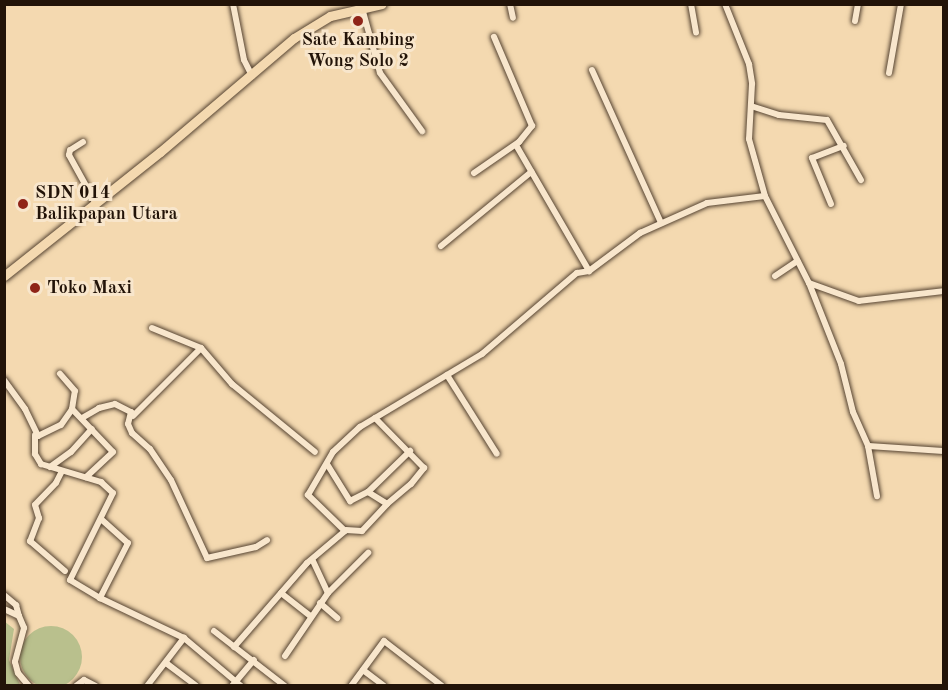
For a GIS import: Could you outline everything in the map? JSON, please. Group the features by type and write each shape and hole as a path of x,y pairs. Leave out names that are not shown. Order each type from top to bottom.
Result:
{"highway":[{"path":"5,276 252,76 294,38 338,9 382,4"}],"street":[{"path":"233,4 244,60 252,76"},
{"path":"510,4 513,18"},
{"path":"691,4 696,33"},
{"path":"726,4 749,64 751,106 748,139 765,196 809,283 868,446 877,496"},
{"path":"855,21 858,4"},
{"path":"889,73 901,4"},
{"path":"362,8 380,73 422,131"},
{"path":"474,173 516,145 532,126 494,37"},
{"path":"592,70 661,223"},
{"path":"751,106 779,115 827,120 844,146 861,180"},
{"path":"83,142 69,154 96,204"},
{"path":"516,145 589,271"},
{"path":"831,204 812,158 844,146"},
{"path":"441,246 531,172"},
{"path":"375,418 410,451 424,471 387,504 362,531 346,530 308,495 333,452 375,418 447,375 501,339 577,273 589,271 640,233 706,203 765,196"},
{"path":"775,276 797,261"},
{"path":"809,283 859,301 944,291"},
{"path":"152,328 201,348 232,384 315,452"},
{"path":"201,348 133,416 128,424 132,433 150,449 180,495 204,555 227,555 267,540"},
{"path":"35,435 61,425 72,409 75,391 60,374"},
{"path":"447,375 497,454"},
{"path":"4,380 28,413 35,435 36,458 56,469 101,482 113,493 70,580 100,598 184,638 236,684 254,660"},
{"path":"82,418 99,408 115,404 133,416"},
{"path":"72,409 113,452 86,477"},
{"path":"65,571 30,541 39,518 35,505 56,483 56,469 92,429"},
{"path":"868,446 944,451"},
{"path":"327,463 348,500 368,492 410,451"},
{"path":"368,492 387,504"},
{"path":"100,598 128,543 101,519"},
{"path":"234,647 281,593 346,530"},
{"path":"285,656 328,592 368,554"},
{"path":"313,561 328,592"},
{"path":"281,593 310,616"},
{"path":"4,595 16,605 24,628 15,662 29,686"},
{"path":"320,603 337,618"},
{"path":"4,609 11,615 19,616"},
{"path":"213,632 254,660 285,686"},
{"path":"151,684 184,638"},
{"path":"351,686 382,641 442,686"},
{"path":"166,663 196,686"},
{"path":"363,670 384,686"},
{"path":"76,686 84,680 96,686"}],"green space":[{"path":"4,621 14,629 9,660 20,685 5,685"},
{"path":"45,626 57,626 73,635 80,645 82,657 80,669 73,679 57,688 45,688 34,683 25,674 20,663 20,651 25,640 34,631"}],"place":[{"name":"Sate Kambing Wong Solo 2","path":"358,21"},
{"name":"SDN 014 Balikpapan Utara","path":"23,204"},
{"name":"Toko Maxi","path":"35,288"}]}
